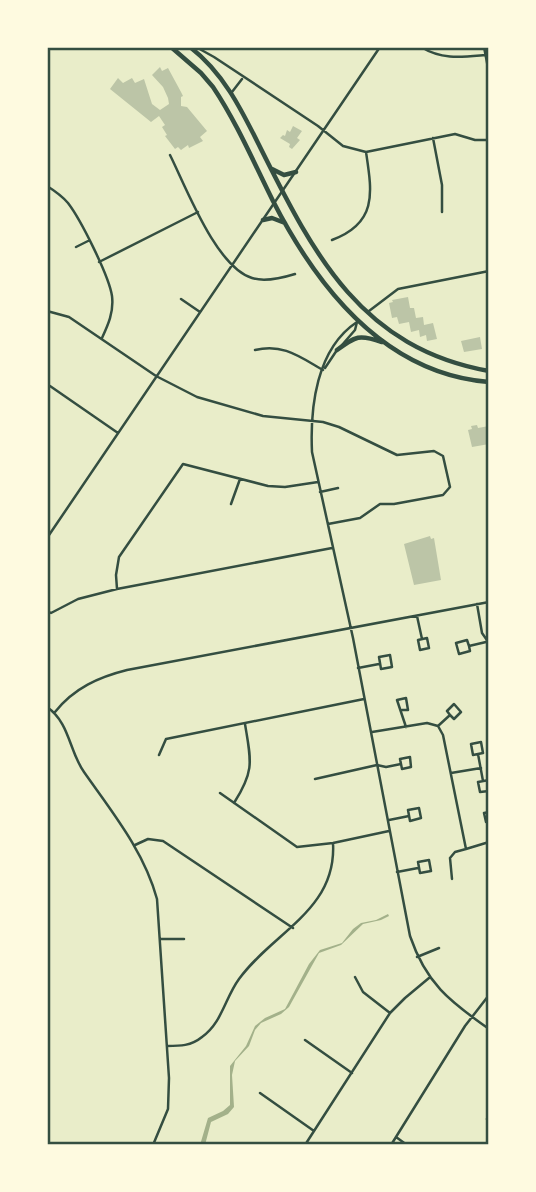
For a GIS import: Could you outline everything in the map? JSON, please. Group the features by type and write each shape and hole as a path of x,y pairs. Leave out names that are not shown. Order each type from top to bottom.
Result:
{"main road":[{"path":"171,47 201,73 218,95 274,203 311,265 357,322 412,359 442,371 489,382"},
{"path":"190,47 232,92 282,192 328,269 367,313 416,347 452,362 489,371"},
{"path":"270,168 284,175 296,172"},
{"path":"263,220 272,218 286,223"},
{"path":"357,322 367,313"},
{"path":"337,350 356,337 366,337 386,344"}],"street":[{"path":"196,47 343,146 366,152 455,134 475,140 489,139"},
{"path":"47,538 380,47"},
{"path":"421,47 456,58 485,55"},
{"path":"484,47 489,73"},
{"path":"232,92 244,78"},
{"path":"433,138 443,185 442,212"},
{"path":"332,240 355,228 367,215 372,190 366,152"},
{"path":"170,155 219,251 232,266 254,279 280,278 295,274"},
{"path":"47,186 68,204 108,281 113,299 111,318 102,338"},
{"path":"99,262 198,212"},
{"path":"76,247 88,241"},
{"path":"367,313 398,289 489,271"},
{"path":"181,299 200,312"},
{"path":"47,311 69,317 156,376 197,397 263,416 339,427 397,455 433,451 444,458 450,486 443,495 380,504 360,517 327,524"},
{"path":"323,370 355,330 357,322"},
{"path":"357,322 324,362 310,421 312,453 358,668 410,936 417,957 440,992 489,1029"},
{"path":"256,350 267,347 283,349 323,370"},
{"path":"47,386 51,386 118,433"},
{"path":"117,590 119,557 183,464 268,486 285,487 318,482"},
{"path":"231,504 240,479"},
{"path":"320,492 338,488"},
{"path":"47,611 51,613 78,599 117,590 332,548"},
{"path":"55,712 79,689 106,676 489,602"},
{"path":"469,646 488,643 482,633 477,604"},
{"path":"417,616 422,639"},
{"path":"467,640 469,646 470,652 459,654 456,643 467,640"},
{"path":"390,655 392,667 381,669 380,664 379,657 390,655"},
{"path":"358,668 380,664"},
{"path":"159,755 166,739 364,699"},
{"path":"47,707 55,712 66,730 82,770 134,845 151,878 161,939 160,962 169,1079 168,1109 153,1145"},
{"path":"402,710 406,727"},
{"path":"438,726 450,715"},
{"path":"371,733 427,723 438,726 444,737 466,849"},
{"path":"234,803 246,783 251,763 245,724"},
{"path":"478,754 483,781"},
{"path":"315,779 377,765 386,767 401,764"},
{"path":"451,773 481,768"},
{"path":"489,780 478,782 480,792 489,791"},
{"path":"219,793 297,847 333,843 389,831"},
{"path":"488,805 489,811 484,813 486,822 489,821"},
{"path":"387,820 409,816"},
{"path":"134,845 148,839 163,841 293,928"},
{"path":"452,879 450,858 456,852 489,842"},
{"path":"166,1046 187,1046 214,1027 237,981 255,960 307,913 329,879 334,862 333,843"},
{"path":"429,860 431,871 420,873 419,868 418,862 429,860"},
{"path":"397,872 419,868"},
{"path":"161,939 184,939"},
{"path":"417,957 439,948"},
{"path":"355,977 363,992 390,1013"},
{"path":"305,1145 390,1013 429,978"},
{"path":"391,1145 472,1017 489,995"},
{"path":"305,1040 352,1073"},
{"path":"260,1093 314,1131"},
{"path":"396,1137 407,1145"}],"shaded area":[{"path":"388,914 389,916 381,920 363,924 341,945 319,953 289,1007 281,1014 261,1023 255,1030 249,1046 235,1061 232,1075 234,1107 228,1114 211,1122 205,1145 200,1145 208,1118 230,1105 230,1066 246,1046 255,1026 285,1009 309,964 320,950 342,943 361,923"}],"building":[{"path":"160,67 162,71 168,68 181,92 181,106 187,107 207,131 200,137 203,141 189,148 188,145 181,150 178,147 175,149 165,136 167,135 162,127 165,125 159,116 151,122 110,89 118,78 123,83 132,78 135,83 144,79 152,104 160,110 169,104 163,87 152,75"},
{"path":"293,126 302,131 297,138 300,140 292,149 290,144 280,138 285,136 287,130 290,132"},
{"path":"408,297 416,318 423,317 424,325 433,323 437,339 427,341 426,335 420,337 419,330 411,332 409,322 399,324 397,317 392,318 389,303"},
{"path":"480,337 482,349 464,352 461,341"},
{"path":"477,425 478,428 489,426 489,444 472,447 468,430"},
{"path":"430,536 431,539 434,538 441,580 414,585 404,544"}]}
